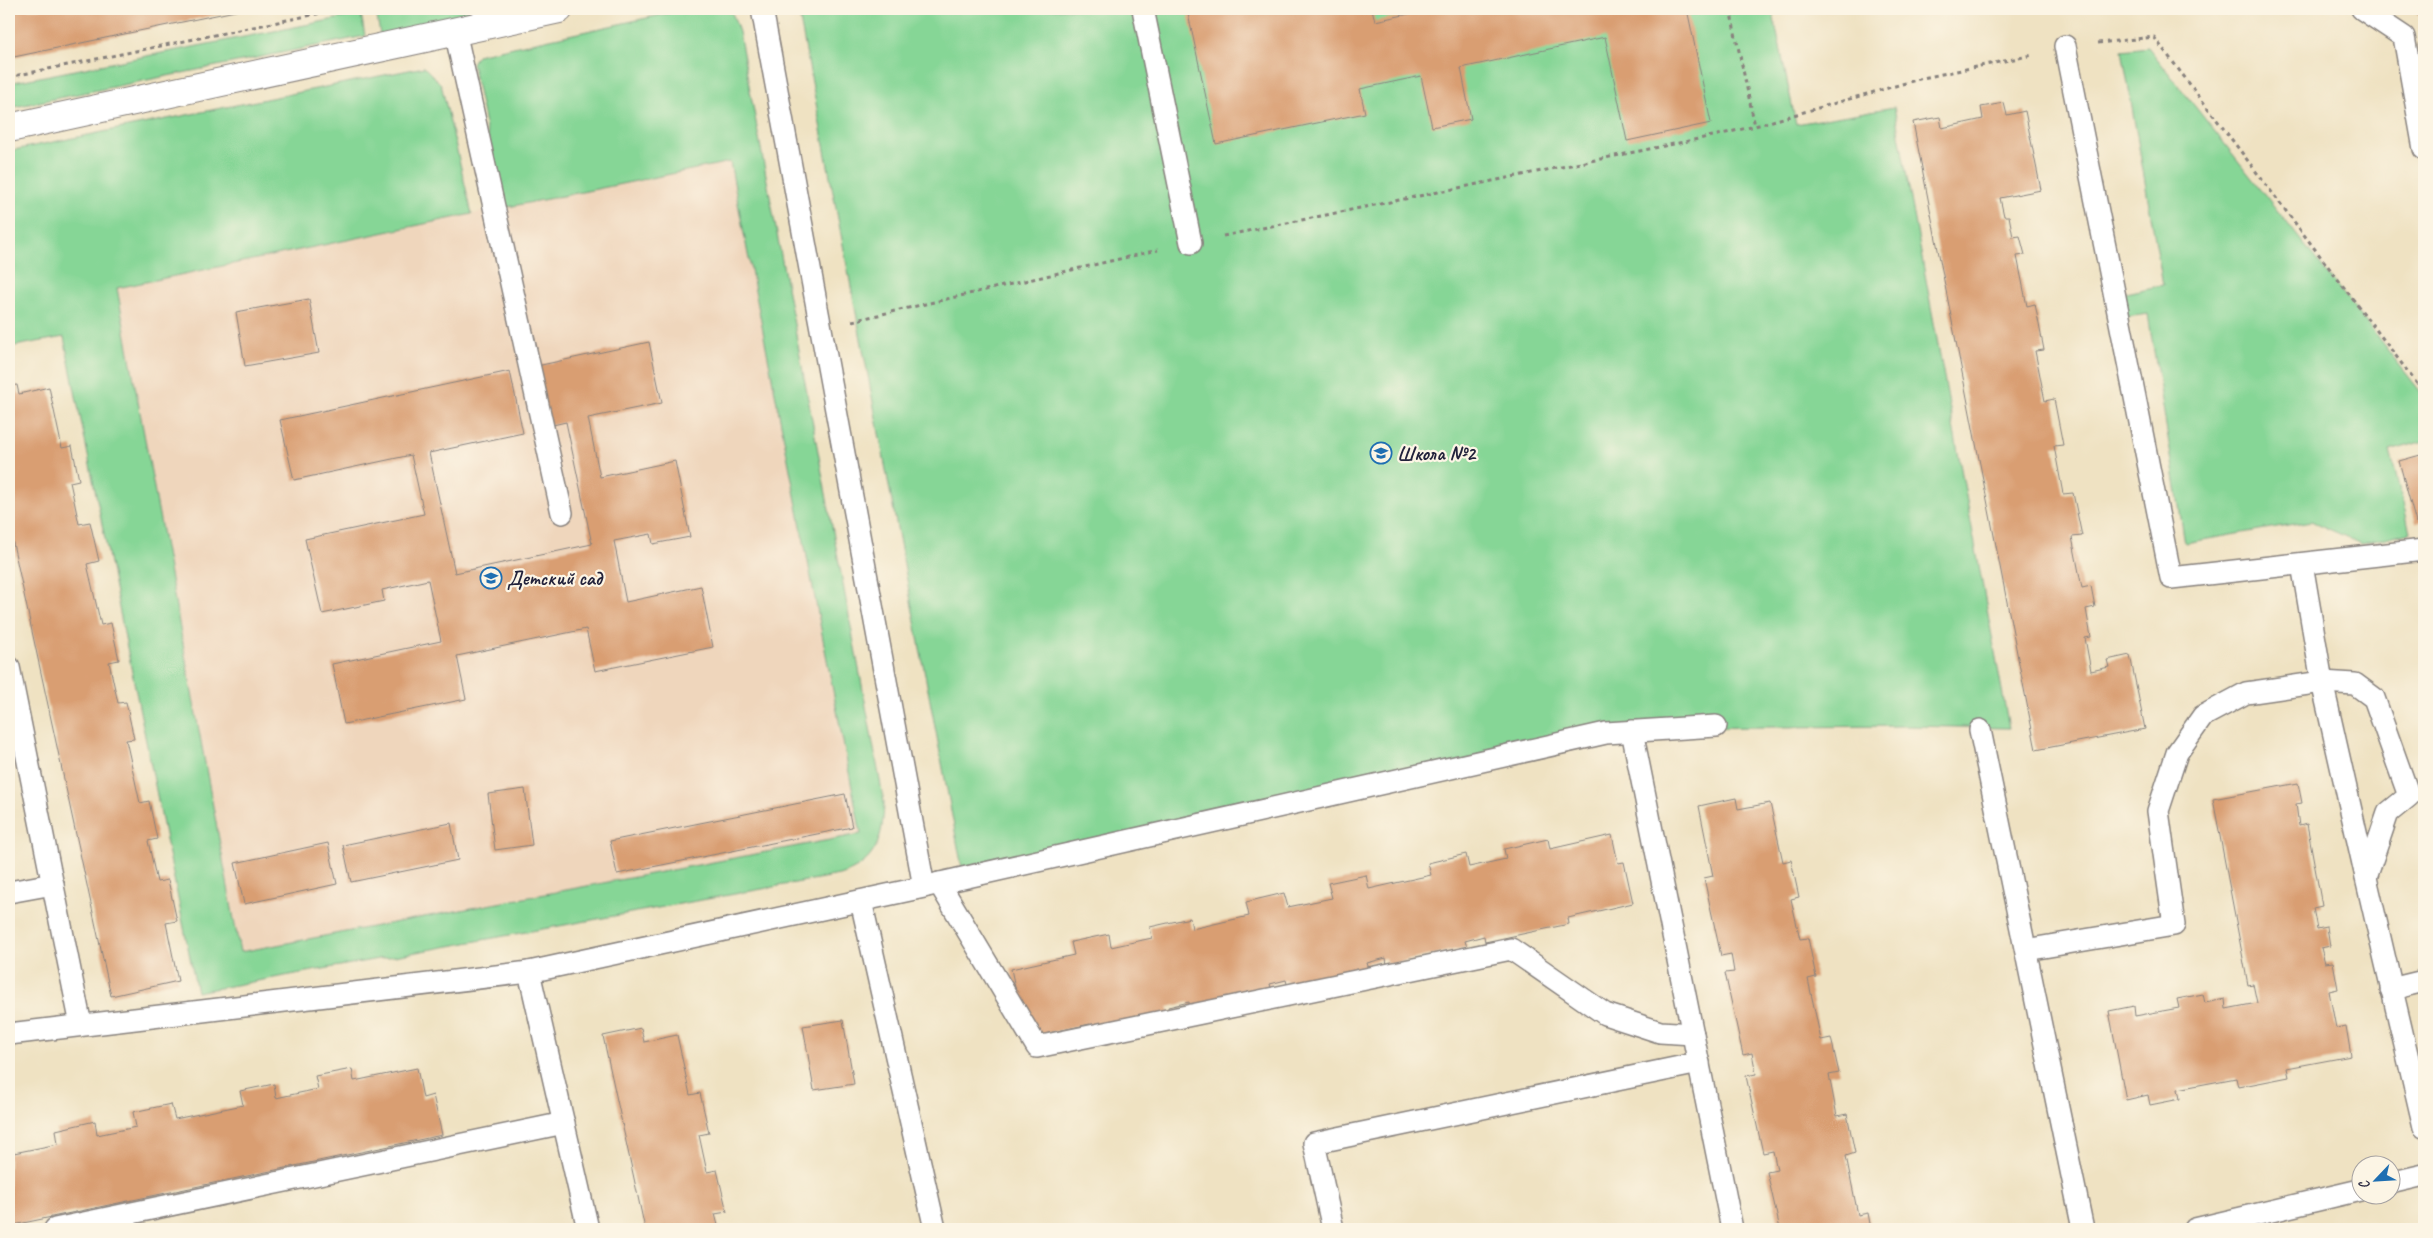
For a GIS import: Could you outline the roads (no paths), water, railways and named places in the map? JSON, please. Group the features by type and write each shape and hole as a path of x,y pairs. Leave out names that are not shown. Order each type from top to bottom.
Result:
{"street":[{"path":"9,128 559,9"}],"lane":[{"path":"762,9 820,329 932,885 1037,1048 1511,949 1606,1014 1660,1032 1693,1034"},
{"path":"1142,9 1191,243"},
{"path":"2362,9 2404,37 2424,149"},
{"path":"455,31 562,513"},
{"path":"2065,46 2171,578 2424,550"},
{"path":"2302,564 2322,682 2390,989 2424,1127"},
{"path":"9,667 81,1025"},
{"path":"2026,950 2174,925 2158,811 2177,753 2203,716 2246,693 2322,682 2355,684 2374,698 2417,794 2388,813 2366,878"},
{"path":"9,1034 529,972 861,901 1596,736 1716,726"},
{"path":"1980,730 2084,1229"},
{"path":"1632,732 1732,1229"},
{"path":"9,892 53,884"},
{"path":"861,901 935,1229"},
{"path":"529,972 588,1229"},
{"path":"2390,989 2424,981"},
{"path":"1333,1229 1314,1143 1699,1063"},
{"path":"55,1229 564,1123"},
{"path":"2400,1181 2424,1175"},
{"path":"2195,1229 2350,1192"}],"place":[{"name":"Школа №2","path":"1381,453"},
{"name":"Детский сад","path":"491,578"}]}
